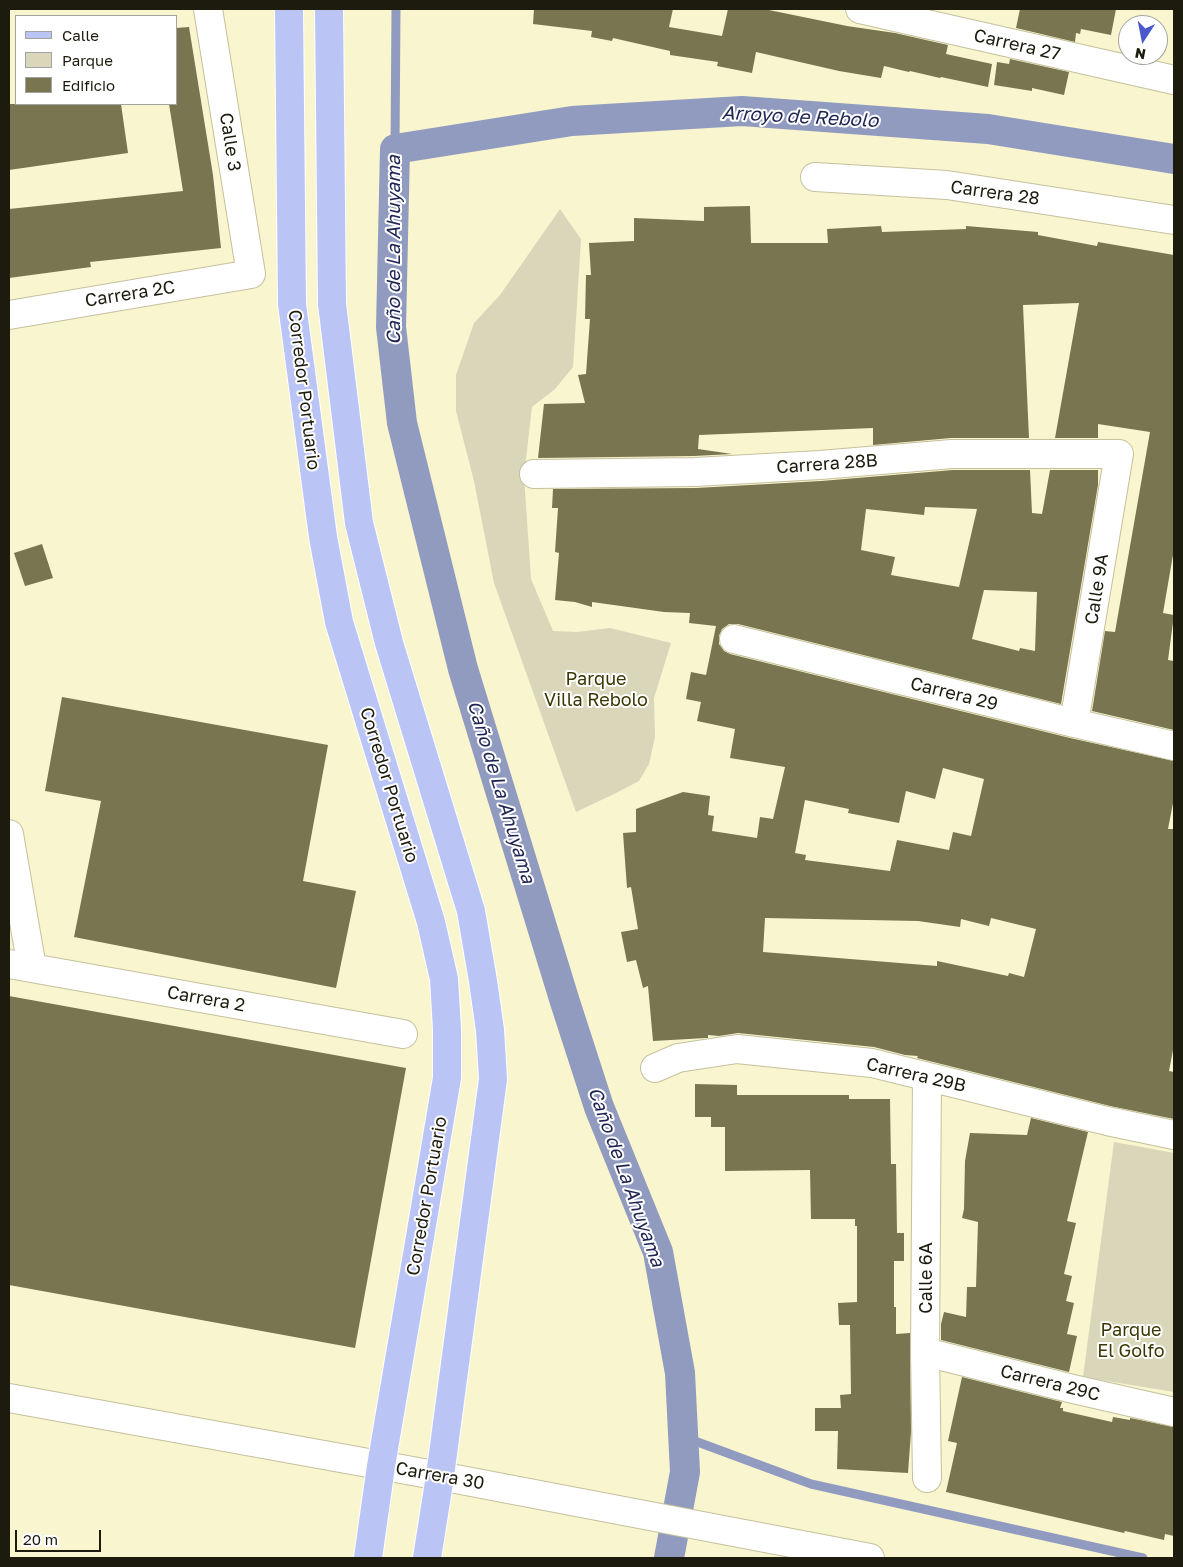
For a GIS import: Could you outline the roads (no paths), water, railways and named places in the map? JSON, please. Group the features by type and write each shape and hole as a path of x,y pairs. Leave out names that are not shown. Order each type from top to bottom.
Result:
{"main road":[{"name":"Corredor Portuario","path":"289,9 292,304 323,537 339,622 431,922 444,979 447,1029 447,1078 381,1466 368,1558"},
{"path":"329,9 332,304 359,523 389,643 471,911 490,1030 492,1079 440,1476 427,1558"},
{"path":"292,285 331,286"}],"street":[{"name":"Calle 3","path":"208,9 251,274"},
{"name":"Carrera 27","path":"860,9 1174,80"},
{"name":"Carrera 28","path":"815,177 947,185 1174,220"},
{"name":"Carrera 2C","path":"9,315 251,274"},
{"name":"Carrera 28B","path":"534,474 695,472 820,465 952,454 1119,454"},
{"name":"Calle 9A","path":"1074,724 1119,454"},
{"name":"Carrera 29","path":"734,639 1074,724 1174,746"},
{"path":"9,834 21,966"},
{"name":"Carrera 2","path":"21,966 403,1034"},
{"name":"Carrera 29B","path":"656,1068 678,1058 737,1049 872,1064 1107,1121 1174,1135"},
{"name":"Calle 6A","path":"927,1078 925,1352 927,1478"},
{"name":"Carrera 29C","path":"925,1352 1174,1412"},
{"name":"Carrera 30","path":"9,1398 440,1476 870,1558"}],"waterway":[{"name":"Caño de La Ahuyama","path":"395,149 396,9"},
{"name":"Caño de La Ahuyama","path":"669,1558 685,1472 680,1373 658,1252 599,1107 565,1002 463,669 402,423 391,327 395,149 572,121 742,111 988,129 1174,159"},
{"path":"684,1437 811,1484 1143,1558"}],"water label":[{"name":"Arroyo de Rebolo","path":"800,117"}],"park label":[{"name":"Parque Villa Rebolo","path":"596,690"},
{"name":"Parque El Golfo","path":"1131,1340"}]}
